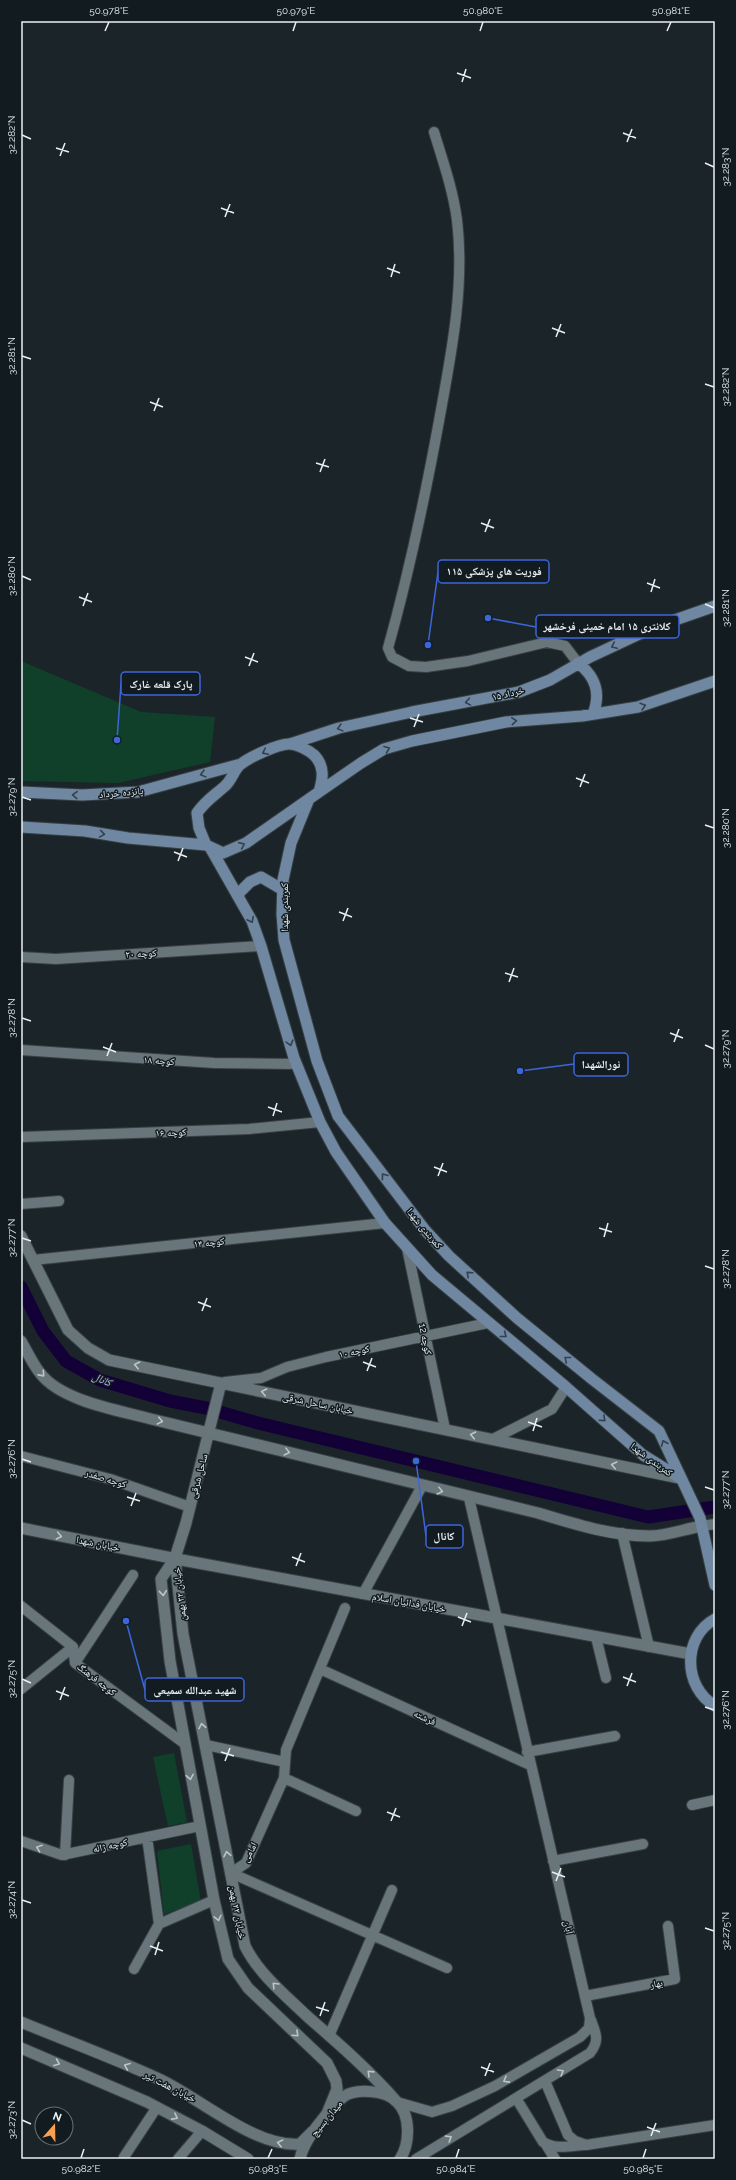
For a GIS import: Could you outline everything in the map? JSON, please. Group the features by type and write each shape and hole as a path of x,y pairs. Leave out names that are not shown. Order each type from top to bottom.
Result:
{"main road":[{"name":"۱۵ خرداد","path":"241,764 276,747 347,726 519,692 550,680 578,663 652,628 715,606"},
{"path":"578,663 588,671 596,686 597,703 593,714"},
{"path":"21,827 85,831 128,838 209,847 223,852 246,843 361,762 384,749 412,741 506,722 593,714 638,707 715,681"},
{"path":"290,744 304,749 318,761 322,771 323,780 319,792"},
{"name":"پانزده خرداد","path":"21,792 82,795 138,792 241,764"},
{"name":"کمربندی شهدا","path":"241,764 226,786 206,800 197,813 199,828 252,921 261,946 296,1064 320,1122 336,1152 385,1224 432,1275 488,1323 566,1386 643,1455 680,1478"},
{"name":"کمربندی شهدا","path":"309,798 291,843 283,890 282,914 284,940 317,1061 338,1116 424,1230 449,1256 517,1318 592,1379 660,1431 680,1478"},
{"path":"237,895 250,882 261,877 283,890"},
{"path":"680,1478 701,1522 715,1585"},
{"path":"715,1619 701,1630 694,1641 690,1668 700,1693 715,1706"}],"street":[{"path":"434,132 448,175 457,219 460,261 457,300 449,368 424,501 388,648 392,657 409,666 426,667 468,661 547,642 564,646 578,663"},
{"name":"کوچه ۲۰","path":"21,957 56,960 261,946"},
{"name":"کوچه ۱۸","path":"21,1050 214,1063 296,1064"},
{"name":"کوچه ۱۶","path":"21,1137 249,1130 320,1122"},
{"path":"21,1204 59,1201"},
{"name":"کوچه ۱۴","path":"33,1260 385,1224"},
{"name":"خیابان ساحل شرقی","path":"21,1236 68,1330 88,1348 109,1360 220,1388 494,1439 680,1478"},
{"name":"کوچه 12","path":"407,1248 445,1430"},
{"name":"کوچه ۱۰","path":"220,1388 260,1378 294,1365 488,1323"},
{"path":"21,1341 40,1373 60,1391 92,1403 210,1429 422,1486 538,1513 581,1526 651,1536 701,1522 715,1524"},
{"path":"494,1439 552,1409 566,1386"},
{"name":"ساحل شرقی","path":"174,1558 190,1507 220,1388"},
{"name":"کوچه صفدر","path":"21,1456 110,1479 190,1507"},
{"path":"363,1594 422,1486"},
{"name":"آبان","path":"416,2159 582,2060 596,2045 597,2035 590,2018 495,1617 469,1498"},
{"name":"خیابان شهدا","path":"21,1528 174,1558"},
{"path":"622,1533 649,1647"},
{"name":"خیابان فدائیان اسلام","path":"174,1558 691,1654"},
{"name":"خیابان ۲۲ بهمن","path":"174,1558 161,1580 170,1661 214,1900 228,1959 248,1988 327,2062 336,2081 336,2088 326,2116"},
{"name":"خیابان ۲۲ بهمن","path":"174,1558 184,1634 231,1873 234,1898 245,1946 253,1962 284,1995 369,2071 397,2102"},
{"path":"75,1663 133,1576"},
{"path":"21,1606 73,1647 21,1689"},
{"name":"امامی","path":"231,1873 246,1863 284,1778 286,1750 345,1608"},
{"path":"596,1637 606,1678"},
{"name":"کوچه فرهنگ","path":"73,1647 75,1663 185,1744"},
{"name":"فرشته","path":"320,1669 530,1765"},
{"path":"527,1752 615,1736"},
{"path":"206,1745 285,1762"},
{"path":"284,1778 356,1811"},
{"path":"65,1855 69,1780"},
{"path":"692,1805 715,1800"},
{"name":"کوچه ژاله","path":"21,1841 62,1856 200,1826"},
{"path":"134,1969 159,1924 147,1837"},
{"path":"553,1861 642,1844"},
{"path":"231,1873 447,1968"},
{"path":"329,2036 392,1890"},
{"path":"159,1924 214,1900"},
{"name":"بهار","path":"585,1996 675,1979 668,1926"},
{"path":"397,2102 432,2112 452,2106 495,2086 580,2037 589,2028 590,2018"},
{"name":"خیابان هفت تیر","path":"21,2022 159,2079 190,2095 243,2128 278,2143 300,2144 313,2131"},
{"path":"21,2048 157,2107 202,2130 248,2159"},
{"path":"546,2081 568,2135 575,2141 586,2145"},
{"name":"میدان بسیج","path":"300,2159 313,2131 344,2097 359,2091 378,2092 397,2102"},
{"path":"516,2098 555,2159"},
{"path":"397,2102 406,2117 408,2136 400,2159"},
{"path":"124,2157 157,2107"},
{"path":"544,2142 557,2147 586,2145 715,2125"},
{"path":"178,2159 202,2130"}],"green space":[{"path":"21,661 141,712 215,717 210,762 118,783 21,781"},
{"path":"174,1753 187,1822 168,1826 153,1757"},
{"path":"191,1844 201,1902 164,1914 157,1851"}],"waterway":[{"name":"کانال","path":"21,1287 43,1331 66,1361 100,1380 170,1401 206,1408 258,1423 648,1517 715,1507"}],"place":[{"name":"کلانتری ۱۵ امام خمینی فرخشهر","path":"488,618"},
{"name":"فوریت های پزشکی ۱۱۵","path":"428,645"},
{"name":"پارک قلعه غارک","path":"117,740"},
{"name":"نورالشهدا","path":"520,1071"},
{"name":"کانال","path":"416,1461"},
{"name":"شهید عبدالله سمیعی","path":"126,1621"}]}
